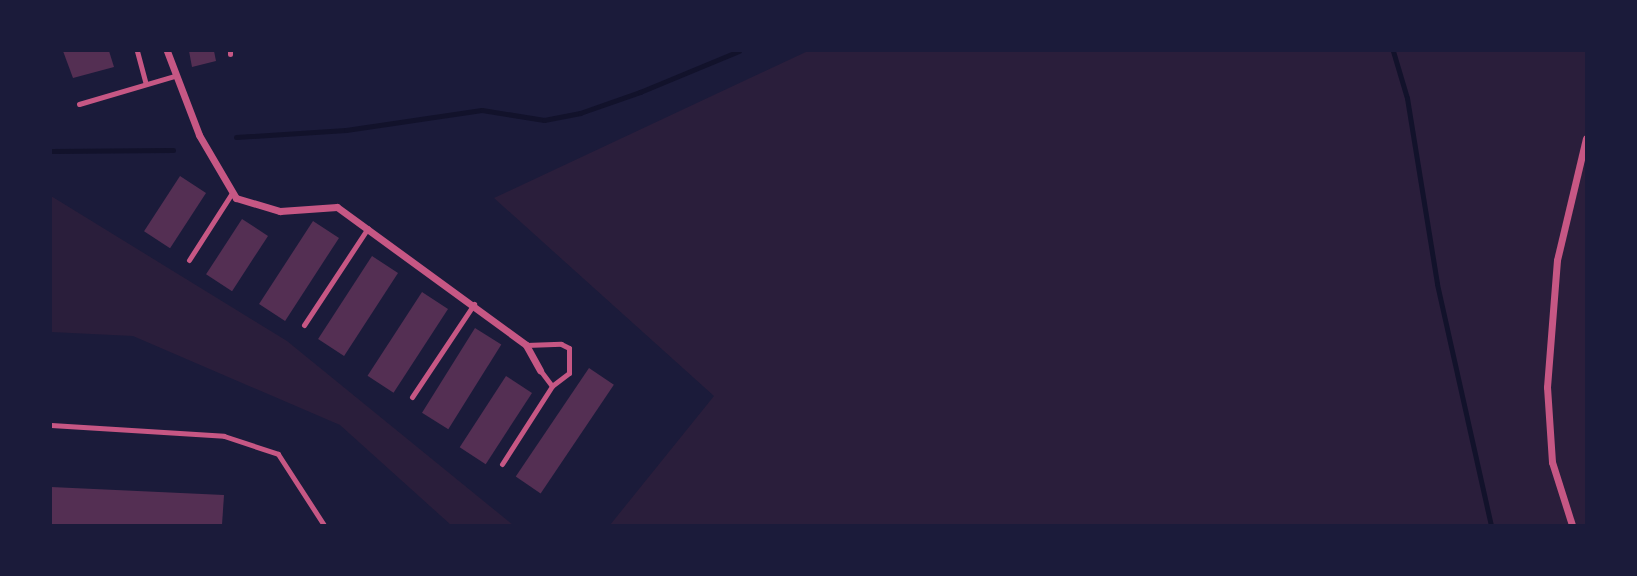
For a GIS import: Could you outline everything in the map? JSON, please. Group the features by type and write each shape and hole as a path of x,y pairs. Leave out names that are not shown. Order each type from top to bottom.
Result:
{"street":[{"path":"167,51 174,76 199,135 232,193 253,207 280,211 337,207 474,304 526,345 540,370"},
{"path":"1572,525 1552,462 1547,387 1557,260 1586,138"}],"lane":[{"path":"137,51 146,84"},
{"path":"79,104 174,76"},
{"path":"189,260 232,193"},
{"path":"303,325 368,228"},
{"path":"412,397 474,304"},
{"path":"502,464 552,386 569,373 569,348 561,344 526,345"},
{"path":"540,370 552,386"},
{"path":"51,425 224,436 278,454 324,525"}],"shaded area":[{"path":"808,51 1586,51 1586,525 610,525 714,396 494,198"},
{"path":"51,196 287,341 513,525 451,525 340,425 133,336 51,332"}],"building":[{"path":"63,51 109,51 114,67 73,78"},
{"path":"189,51 214,51 216,61 192,67"},
{"path":"180,176 206,193 170,248 144,231"},
{"path":"242,219 268,236 232,291 206,274"},
{"path":"313,221 339,238 285,321 259,304"},
{"path":"372,256 398,273 344,356 318,339"},
{"path":"422,292 448,309 394,393 368,376"},
{"path":"475,328 501,344 448,429 422,413"},
{"path":"589,368 614,385 541,493 516,477"},
{"path":"506,376 532,393 486,464 460,447"},
{"path":"51,487 224,495 222,525 51,525"}],"waterway":[{"path":"236,137 346,130 482,110 544,120 580,113 640,92 739,51"},
{"path":"1393,51 1407,98 1437,284 1491,525"},
{"path":"51,151 173,150"}]}
